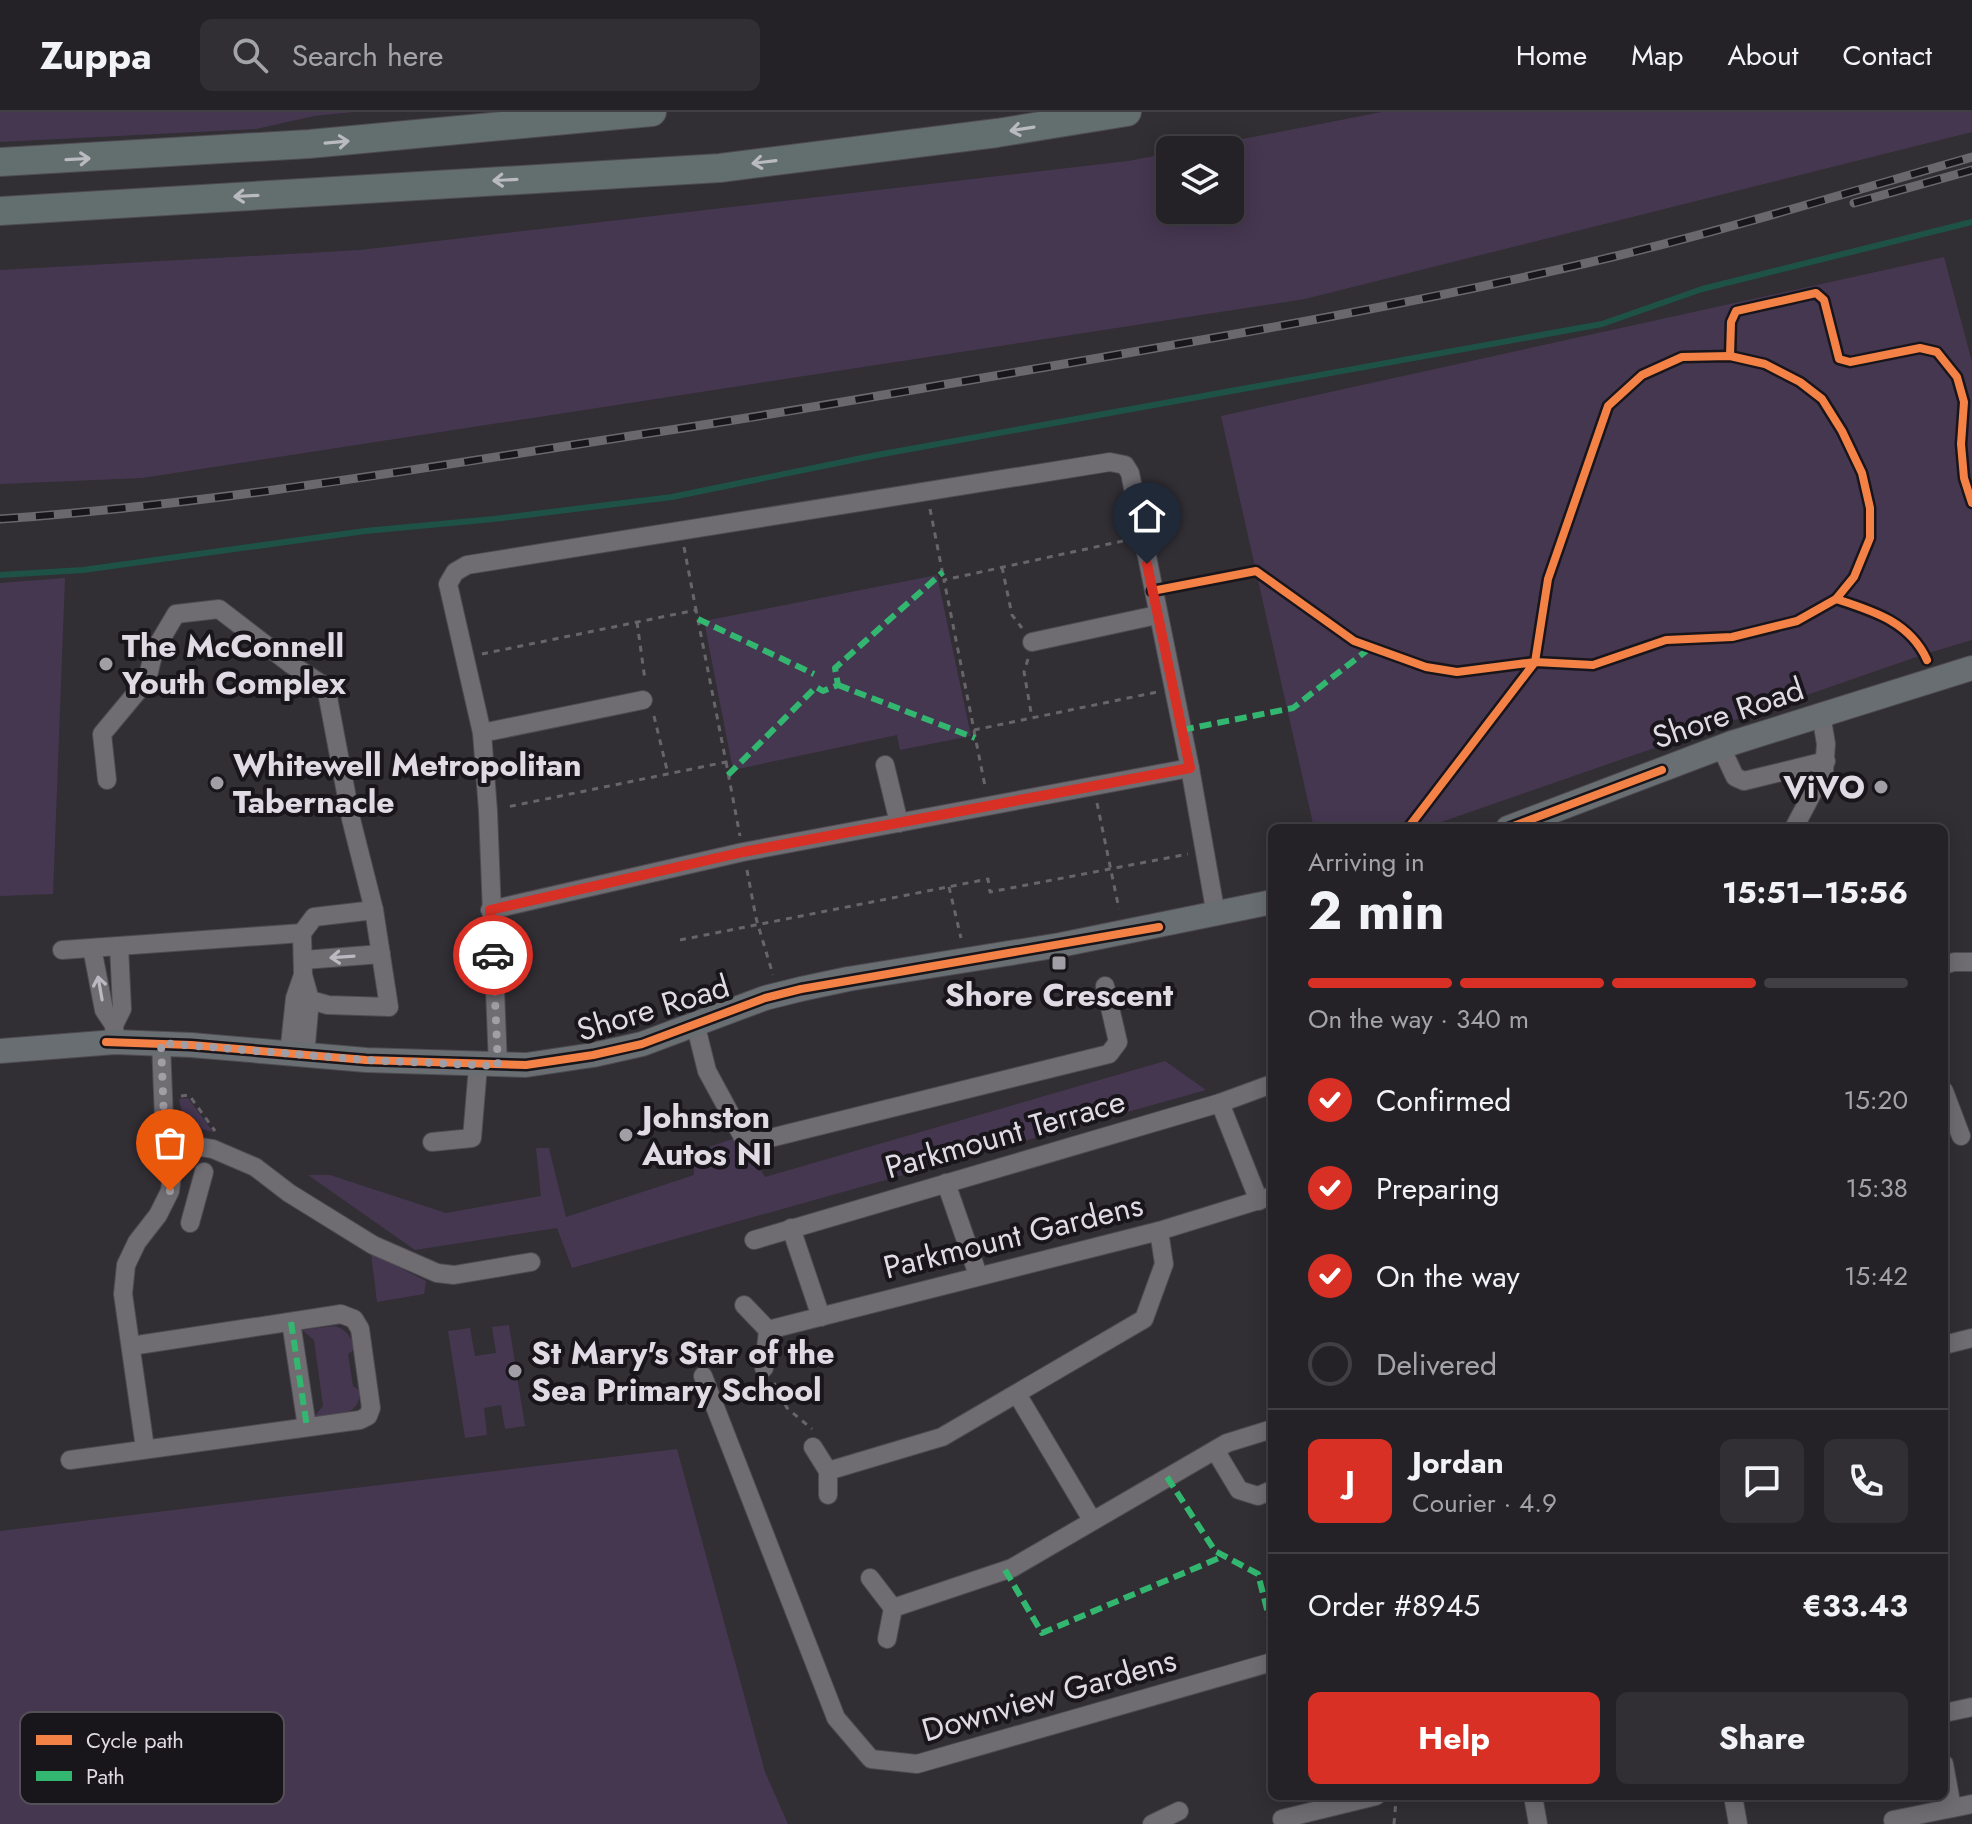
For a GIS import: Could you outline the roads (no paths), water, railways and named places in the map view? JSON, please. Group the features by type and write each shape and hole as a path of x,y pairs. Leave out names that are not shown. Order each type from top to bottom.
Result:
{"highway":[{"path":"0,162 294,145 652,112"},
{"path":"0,211 720,168 997,133 1127,112"}],"main road":[{"name":"Shore Road","path":"1519,824 1721,747 1972,668"},
{"name":"Shore Road","path":"0,1051 114,1034 161,1043 297,1055 488,1066 526,1065 642,1044 778,995 848,979 1124,933 1268,903"}],"street":[{"path":"432,1142 472,1138 488,1066 490,910 482,733 448,584 455,572 467,565 1110,462 1125,465 1130,473 1190,768 1216,915"},
{"path":"107,780 102,734 147,680 154,651 176,614 219,609 326,687 361,865 374,910 389,1007 328,1005 310,1000"},
{"path":"1032,642 1157,615"},
{"path":"482,733 643,700"},
{"path":"1796,824 1824,771 1826,744 1821,714"},
{"path":"1721,747 1735,777 1744,781 1826,761"},
{"path":"885,765 899,823"},
{"path":"490,910 743,852 1190,768"},
{"path":"297,1055 310,1000 302,933 314,917 374,910"},
{"path":"62,950 302,933"},
{"path":"114,1034 122,1009 119,946"},
{"path":"92,948 104,1010 114,1034"},
{"path":"304,968 381,954"},
{"path":"1948,964 1972,962"},
{"path":"297,1055 295,998 304,968"},
{"path":"695,1023 707,1071 745,1141 762,1140 1109,1054 1118,1042 1105,986"},
{"path":"145,1448 123,1294 126,1265 170,1191 173,1167 163,1097 161,1043"},
{"name":"Parkmount Terrace","path":"754,1240 1220,1103 1268,1085"},
{"path":"1220,1103 1266,1198"},
{"path":"1948,1103 1959,1137"},
{"path":"169,1146 213,1149 255,1167 289,1193 373,1245 437,1273 454,1275 531,1262"},
{"path":"190,1223 204,1172"},
{"path":"946,1183 978,1275"},
{"path":"170,1191 196,1198"},
{"name":"Parkmount Gardens","path":"768,1330 1159,1231 1266,1198"},
{"path":"791,1228 821,1317"},
{"path":"828,1471 942,1437 1144,1319 1164,1264 1159,1231"},
{"path":"744,1305 768,1330 764,1368"},
{"path":"70,1460 360,1420 368,1416 371,1408 360,1329 354,1319 341,1314 131,1346"},
{"path":"291,1322 307,1427"},
{"path":"1948,1344 1972,1338"},
{"name":"Downview Gardens","path":"703,1376 836,1718 871,1759 917,1764 1268,1663"},
{"path":"1017,1394 1092,1520"},
{"path":"893,1608 1012,1568 1227,1443 1268,1430"},
{"path":"813,1447 828,1471 828,1495"},
{"path":"1215,1450 1239,1490 1258,1496 1268,1492"},
{"path":"870,1578 893,1608 887,1639"},
{"path":"1948,1712 1972,1707"},
{"path":"1948,1786 1952,1808"},
{"path":"1282,1819 1330,1816 1367,1800"},
{"path":"1534,1800 1538,1824"},
{"path":"1734,1800 1738,1824"},
{"path":"1893,1820 1972,1804"},
{"path":"1152,1824 1179,1811"}],"waterway":[{"path":"0,575 83,570 365,531 672,497 877,455 1602,324 1702,289 1972,222"}],"railway":[{"path":"0,519 163,504 407,471 803,409 1267,328 1474,288 1612,257 1748,222 1972,157"},
{"path":"1854,203 1972,170"}],"place":[{"name":"The McConnell Youth Complex","path":"106,664"},
{"name":"Whitewell Metropolitan Tabernacle","path":"217,783"},
{"name":"ViVO","path":"1881,787"},
{"name":"Shore Crescent","path":"1059,963"},
{"name":"Johnston Autos NI","path":"626,1135"},
{"name":"St Mary's Star of the Sea Primary School","path":"515,1371"}]}
